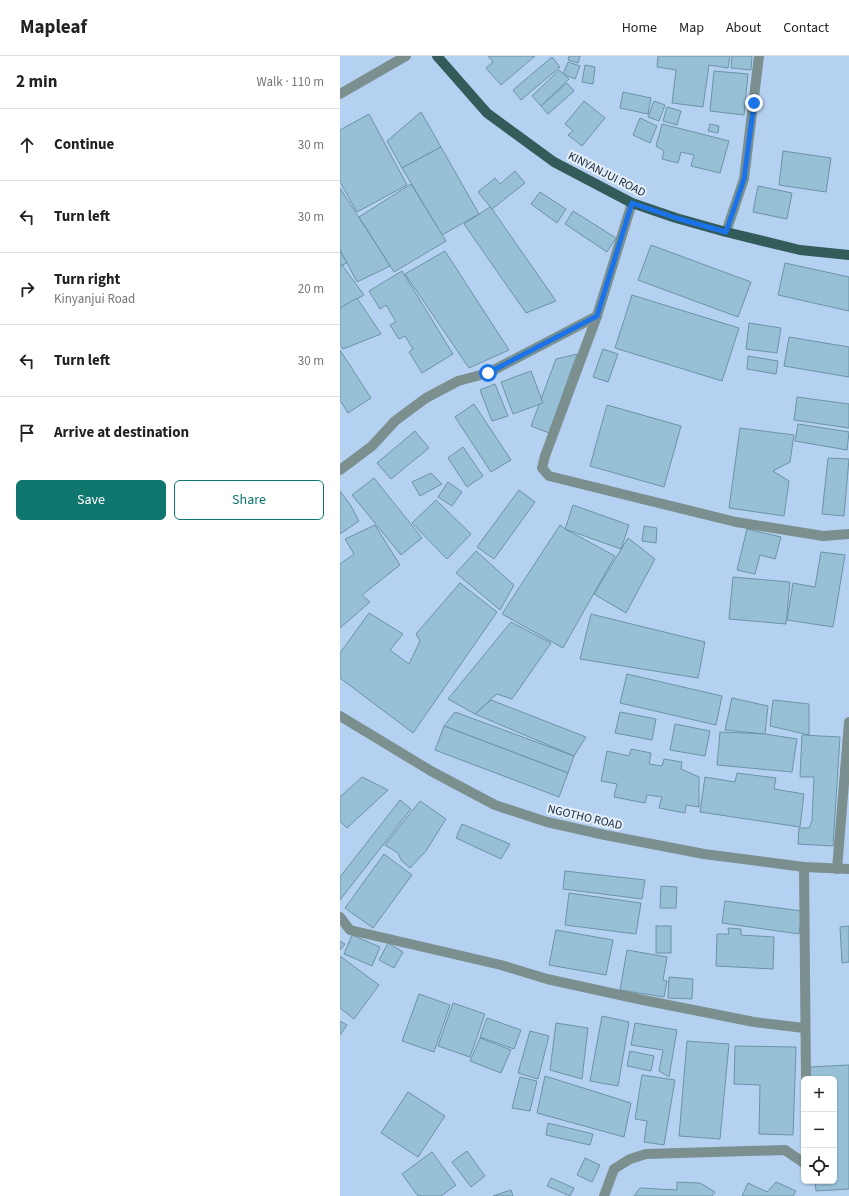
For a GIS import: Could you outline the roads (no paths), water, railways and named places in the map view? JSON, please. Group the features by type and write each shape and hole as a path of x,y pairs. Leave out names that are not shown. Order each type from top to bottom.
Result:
{"main road":[{"name":"KINYANJUI ROAD","path":"437,56 487,113 554,162 632,203 676,218 726,232 800,250 849,255"}],"street":[{"path":"340,94 406,56"},
{"path":"726,232 744,179 760,56"},
{"path":"632,203 597,316 545,456 542,468 549,476 736,522 823,536 849,534"},
{"path":"340,470 372,446 395,421 426,398 458,381 488,373 597,316"},
{"name":"NGOTHO ROAD","path":"340,716 431,771 495,806 547,822 704,854 804,867 849,869"},
{"path":"838,869 849,722"},
{"path":"804,867 804,1028 806,1076"},
{"path":"340,917 350,930 501,965 547,979 754,1022 804,1028"},
{"path":"604,1196 614,1169 630,1159 646,1154 785,1150 801,1161"}]}
